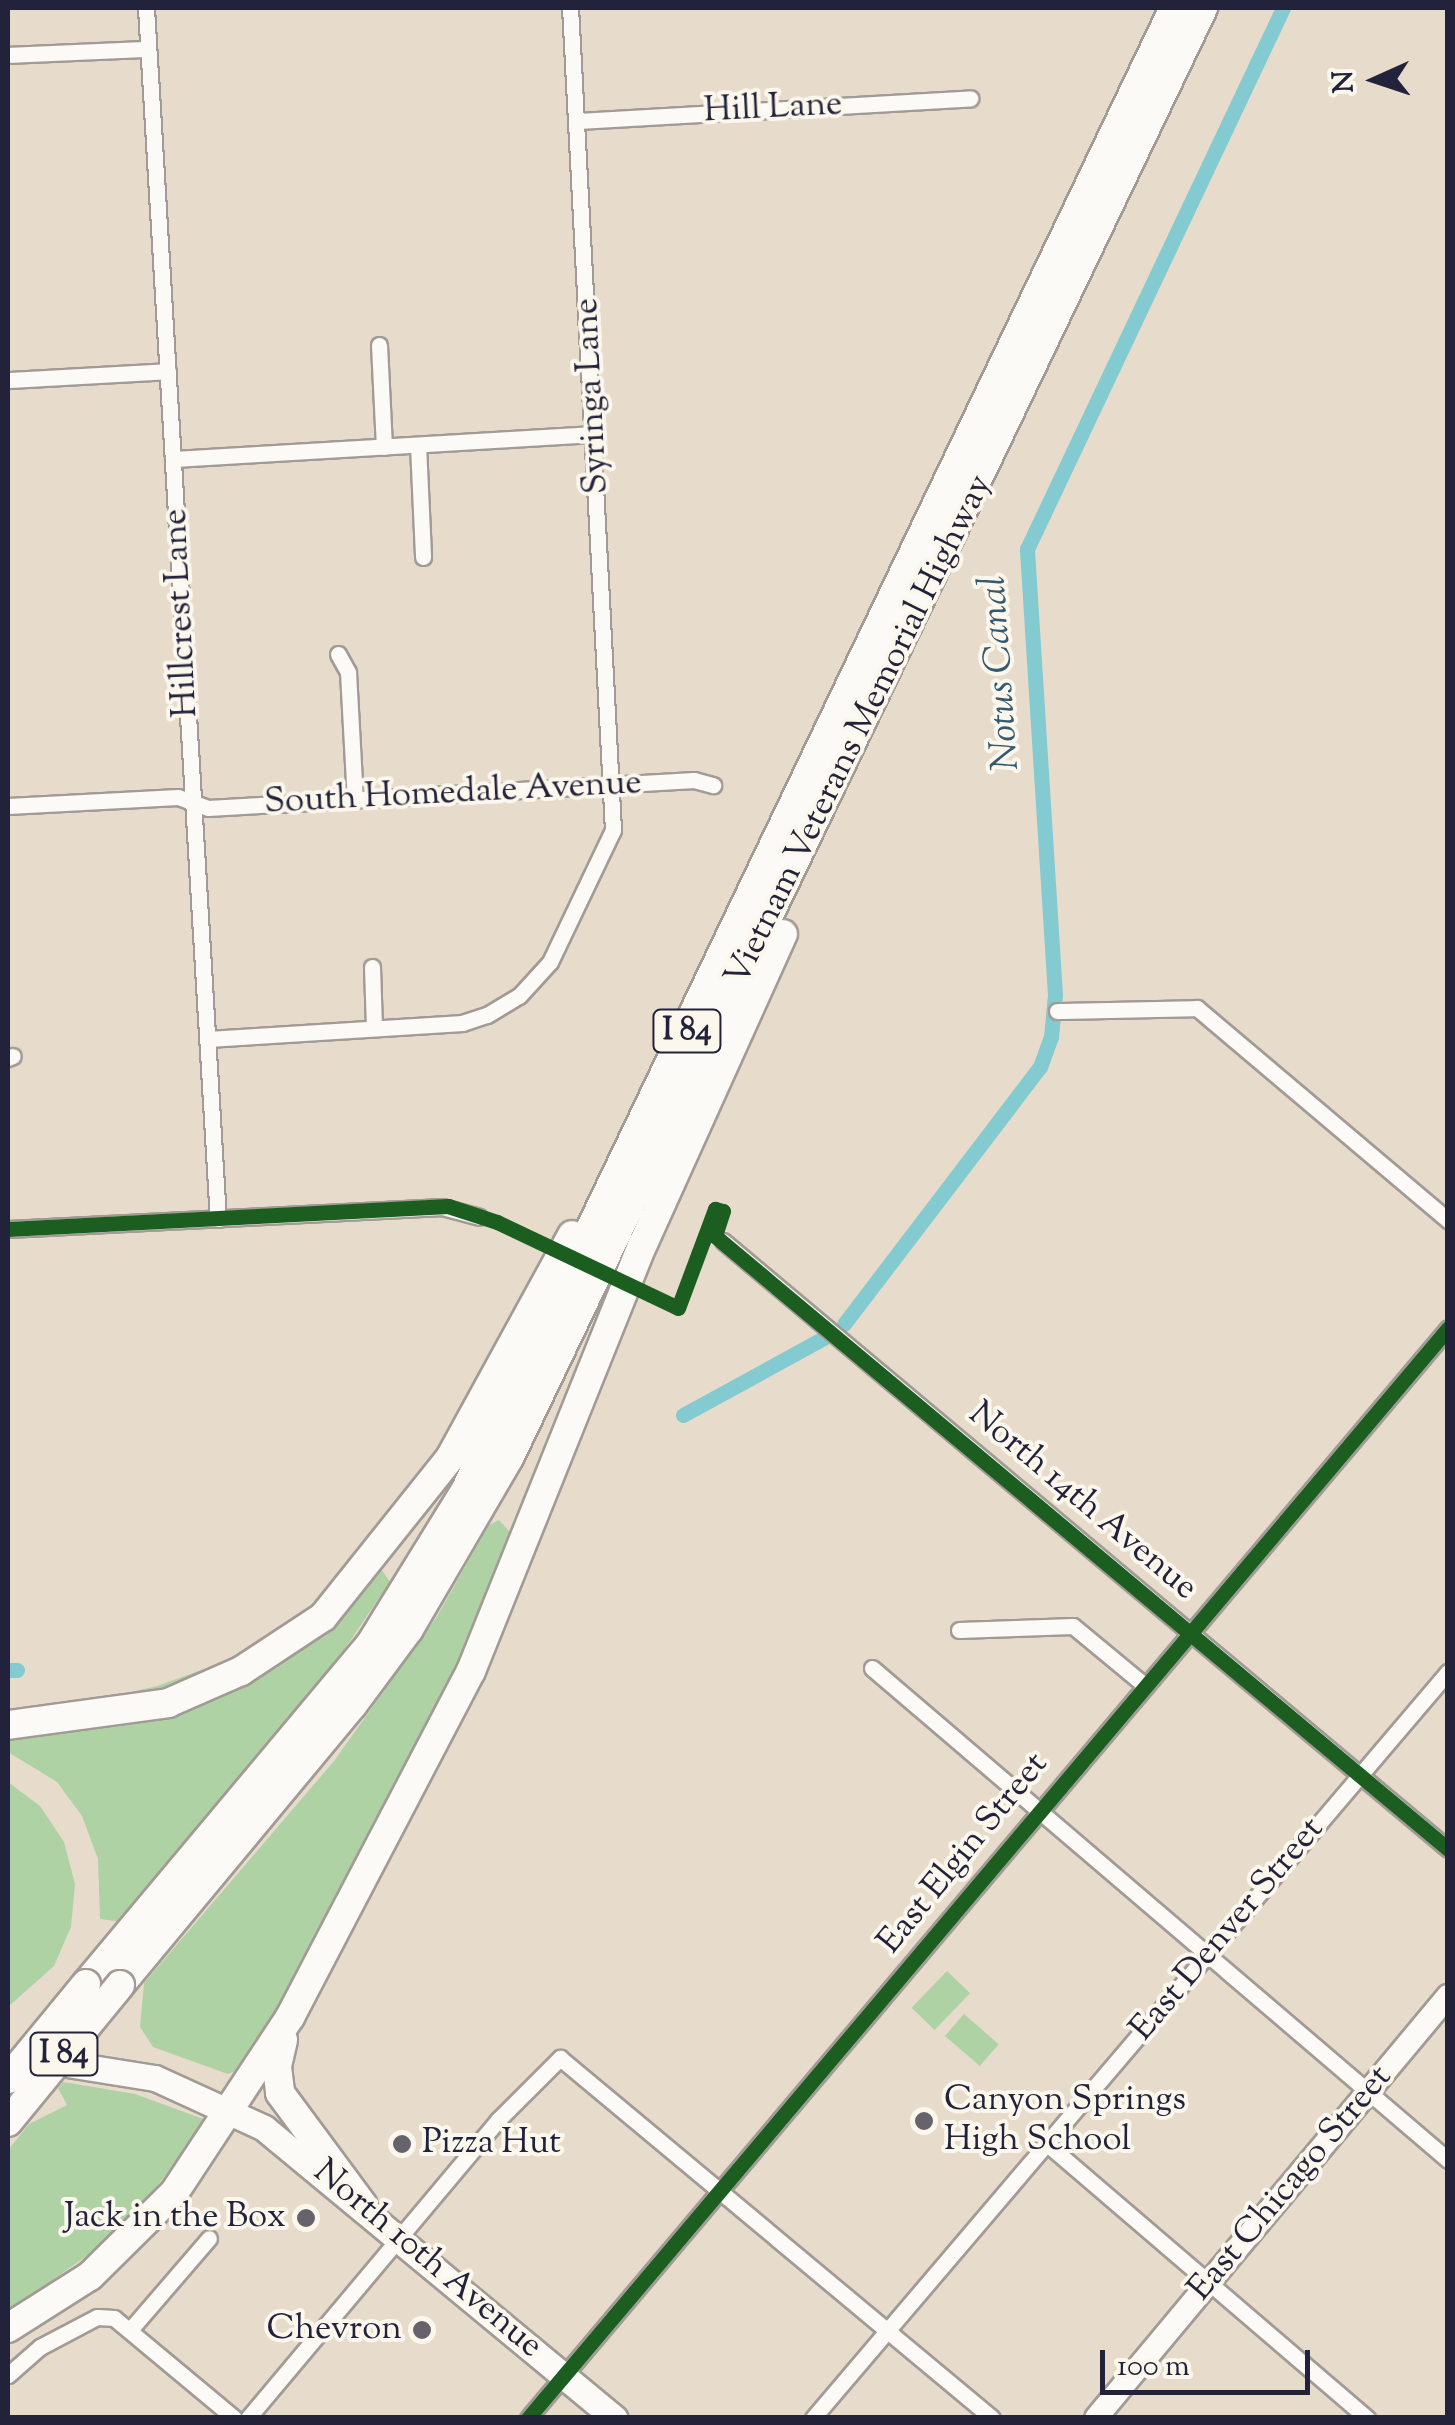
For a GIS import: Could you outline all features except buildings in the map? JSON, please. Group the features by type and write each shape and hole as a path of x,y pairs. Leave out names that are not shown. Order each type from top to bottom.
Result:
{"highway":[{"name":"Vietnam Veterans Memorial Highway","path":"8,2079 309,1722 422,1566 524,1376 1174,8"},
{"name":"Vietnam Veterans Memorial Highway","path":"8,2122 352,1706 462,1544 552,1373 1204,8"},
{"path":"8,2328 90,2276 128,2243 234,2111 290,2017 471,1671 642,1244 906,661 939,569"},
{"path":"8,1725 168,1703 241,1671 323,1617 450,1458 596,1192 644,1119"},
{"path":"290,2017 276,2067 280,2093 363,2205"}],"main road":[{"name":"North 10th Avenue","path":"8,2062 61,2059 127,2070 234,2111 295,2148 614,2418"}],"street":[{"name":"Hillcrest Lane","path":"146,8 218,1218"},
{"name":"Syringa Lane","path":"208,1039 462,1023 519,996 550,962 613,830 616,784 570,8"},
{"path":"8,55 148,48"},
{"name":"Hill Lane","path":"577,121 970,98"},
{"path":"379,345 384,447"},
{"path":"8,380 168,370"},
{"path":"173,459 596,434"},
{"path":"418,445 424,557"},
{"path":"338,654 348,672 355,800"},
{"name":"South Homedale Avenue","path":"8,806 178,797 208,808 616,784 712,785"},
{"path":"372,966 374,1028"},
{"path":"1057,1011 1197,1008 1448,1220"},
{"path":"8,1230 448,1206 478,1217"},
{"name":"North 14th Avenue","path":"723,1241 1448,1849"},
{"name":"East Elgin Street","path":"528,2418 1143,1684 1448,1328"},
{"path":"959,1630 1072,1626 1143,1684"},
{"path":"872,1668 1448,2160"},
{"name":"East Denver Street","path":"813,2418 1448,1672"},
{"name":"East Chicago Street","path":"1096,2418 1448,1996"},
{"path":"248,2418 535,2077 560,2058 722,2189 992,2418"},
{"path":"1046,2143 1367,2418"},
{"path":"130,2330 209,2238"},
{"path":"8,2376 40,2347 98,2317 130,2330 234,2418"}],"green space":[{"path":"499,1520 516,1539 471,1647 266,2039 244,2068 228,2074 153,2047 140,2027 144,1983 334,1761 436,1618 489,1525"},
{"path":"377,1563 390,1582 331,1669 122,1922 100,1919 98,1859 82,1816 57,1782 8,1752 8,1721 157,1686 226,1661 290,1627"},
{"path":"8,1782 40,1806 64,1842 75,1884 71,1927 54,1966 8,2007"},
{"path":"947,1971 970,1993 935,2030 912,2008"},
{"path":"964,2014 999,2044 980,2066 945,2036"},
{"path":"63,2082 135,2094 209,2121 120,2232 8,2312 8,2150 29,2124 67,2105 58,2088"}],"waterway":[{"name":"Notus Canal","path":"844,1324 1040,1067 1051,1037 1055,995 1027,549 1283,8"},
{"name":"Notus Canal","path":"683,1415 829,1335"},
{"name":"Notus Canal","path":"8,1670 17,1670"}],"cycle path":[{"path":"8,1229 448,1206 497,1222 678,1308 715,1209 723,1211 715,1236 1448,1849"},
{"path":"528,2418 1448,1328"}],"place":[{"name":"Canyon Springs High School","path":"924,2121"},
{"name":"Pizza Hut","path":"402,2144"},
{"name":"Jack in the Box","path":"306,2218"},
{"name":"Chevron","path":"422,2330"}]}
